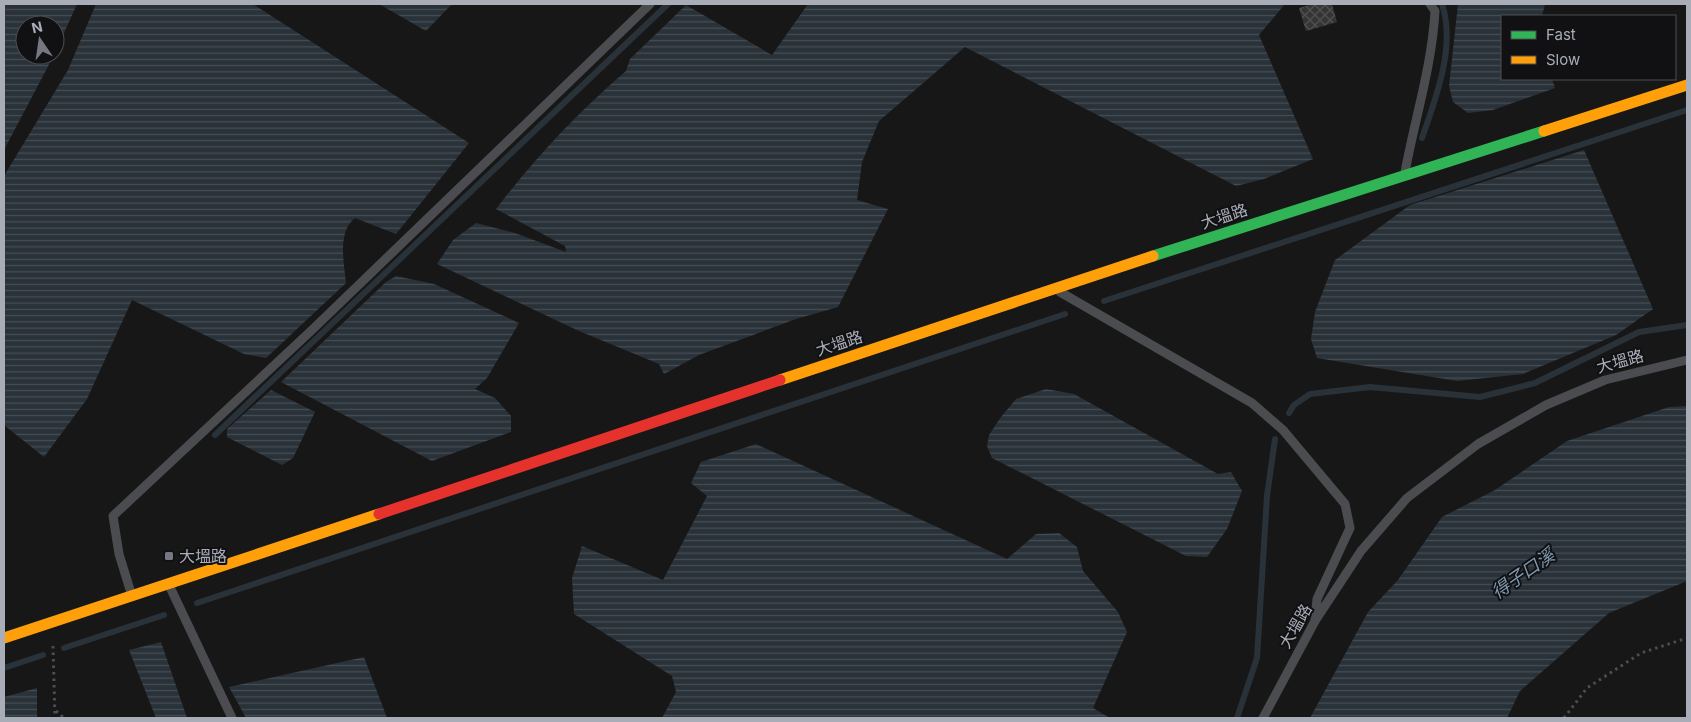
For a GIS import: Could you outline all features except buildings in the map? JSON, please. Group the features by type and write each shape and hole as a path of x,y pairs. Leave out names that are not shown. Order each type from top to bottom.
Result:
{"street":[{"name":"大塭路","path":"4,638 1404,174 1687,85"}],"lane":[{"path":"131,595 119,554 113,516 313,329 650,4"},
{"path":"1404,174 1412,133 1423,96 1433,41 1435,11 1430,4"},
{"path":"1055,289 1252,404 1283,430 1345,504 1350,528 1316,599 1315,621"},
{"name":"大塭路","path":"1263,718 1315,621 1362,551 1407,498 1478,444 1546,405 1605,380 1687,360"},
{"path":"168,583 232,718"}],"path":[{"path":"52,623 55,718"},
{"path":"1564,718 1587,688 1640,653 1687,638"},
{"path":"55,711 64,718"}],"water":[{"path":"4,4 77,4 65,31 65,15 15,15 15,65 49,65 4,150"},
{"path":"96,4 253,4 469,143 396,234 355,218 349,224 343,248 346,283 266,358 244,354 132,300 87,399 44,457 4,425 4,176 68,70"},
{"path":"379,4 452,4 426,31"},
{"path":"808,4 1285,4 1259,35 1313,159 1264,179 1236,186 965,47 879,121 862,162 857,200 888,209 838,307 796,319 699,355 664,374 659,364 579,331 437,264 453,240 476,223 515,233 566,252 565,246 496,209 558,136 626,71 630,59 686,5 772,55"},
{"path":"1458,4 1545,4 1542,15 1501,15 1501,80 1552,80 1555,88 1493,110 1468,113 1453,102 1449,86"},
{"path":"1584,150 1653,309 1616,335 1523,374 1457,381 1317,358 1311,339 1315,312 1335,260 1410,205"},
{"path":"396,276 434,284 519,323 487,378 475,389 495,398 511,416 511,432 432,461 281,382 386,282"},
{"path":"1046,389 1074,394 1218,474 1231,472 1242,491 1227,529 1207,557 1186,556 992,458 987,446 989,435 1001,417 1016,399"},
{"path":"271,390 315,412 293,458 282,465 227,437 227,429"},
{"name":"得子口溪","path":"1687,406 1687,581 1609,613 1520,691 1507,718 1310,718 1368,612 1398,580 1442,517 1495,490 1567,441 1669,407"},
{"path":"756,444 1007,559 1036,534 1059,533 1077,547 1083,571 1118,612 1127,632 1093,708 1110,718 662,718 676,692 672,676 574,614 572,578 582,546 663,580 707,496 691,483 701,462"},
{"path":"161,642 187,718 156,718 129,650"},
{"path":"364,657 387,718 246,718 229,687"},
{"path":"37,688 37,718 4,718 4,697"}],"waterway":[{"path":"215,435 668,4"},
{"path":"1422,138 1438,89 1446,54 1446,20 1442,4"},
{"path":"1104,301 1687,110"},
{"path":"197,603 1065,314"},
{"path":"1289,413 1294,405 1310,394 1370,387 1480,397 1535,383 1639,332 1687,325"},
{"path":"1237,718 1257,658 1267,496 1275,439"},
{"path":"64,648 164,615"},
{"path":"4,668 43,655"}],"traffic: fast":[{"path":"1153,256 1544,131"}],"traffic: slow":[{"path":"1544,131 1687,85"},
{"path":"780,380 1153,256"},
{"path":"4,638 379,514"}],"traffic: jam":[{"path":"379,514 780,380"}],"place":[{"name":"大塭路","path":"169,556"}]}
